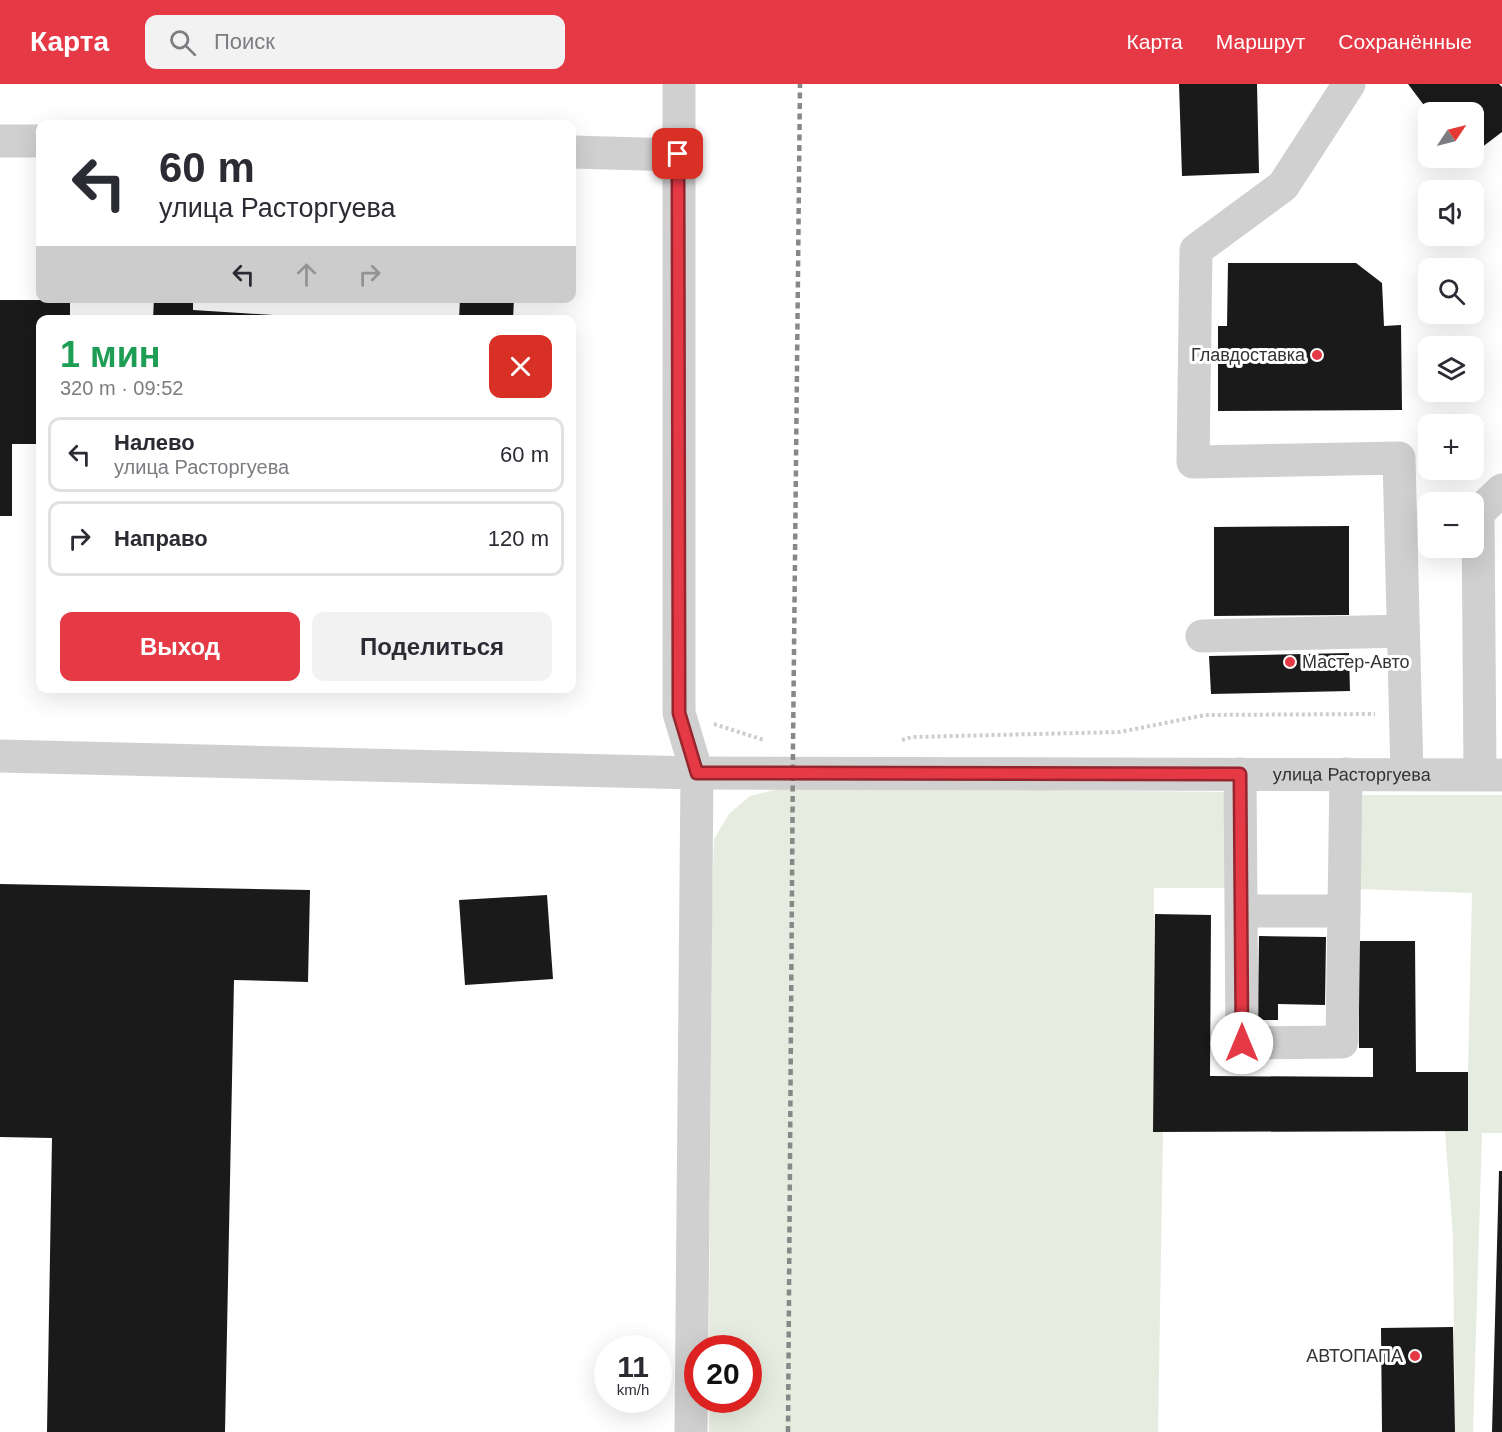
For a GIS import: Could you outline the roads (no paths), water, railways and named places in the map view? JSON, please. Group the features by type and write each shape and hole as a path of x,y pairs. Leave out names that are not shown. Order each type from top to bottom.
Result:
{"street":[{"path":"679,84 679,713 697,773 692,1432"},
{"path":"1349,84 1283,186 1196,250 1192,462 1399,458 1407,774"},
{"path":"0,141 36,141"},
{"path":"576,152 678,154"},
{"path":"1491,774 1478,513 1502,490"},
{"path":"1202,636 1403,631"},
{"name":"улица Расторгуева","path":"0,756 697,773 1491,774"},
{"path":"1240,774 1242,1043 1342,1042 1346,774"},
{"path":"1242,911 1344,911"}],"railway":[{"path":"788,1432 800,84"}],"place":[{"name":"Главдоставка","path":"1317,355"},
{"name":"Мастер-Авто","path":"1290,662"},
{"name":"АВТОПАПА","path":"1415,1356"}]}
